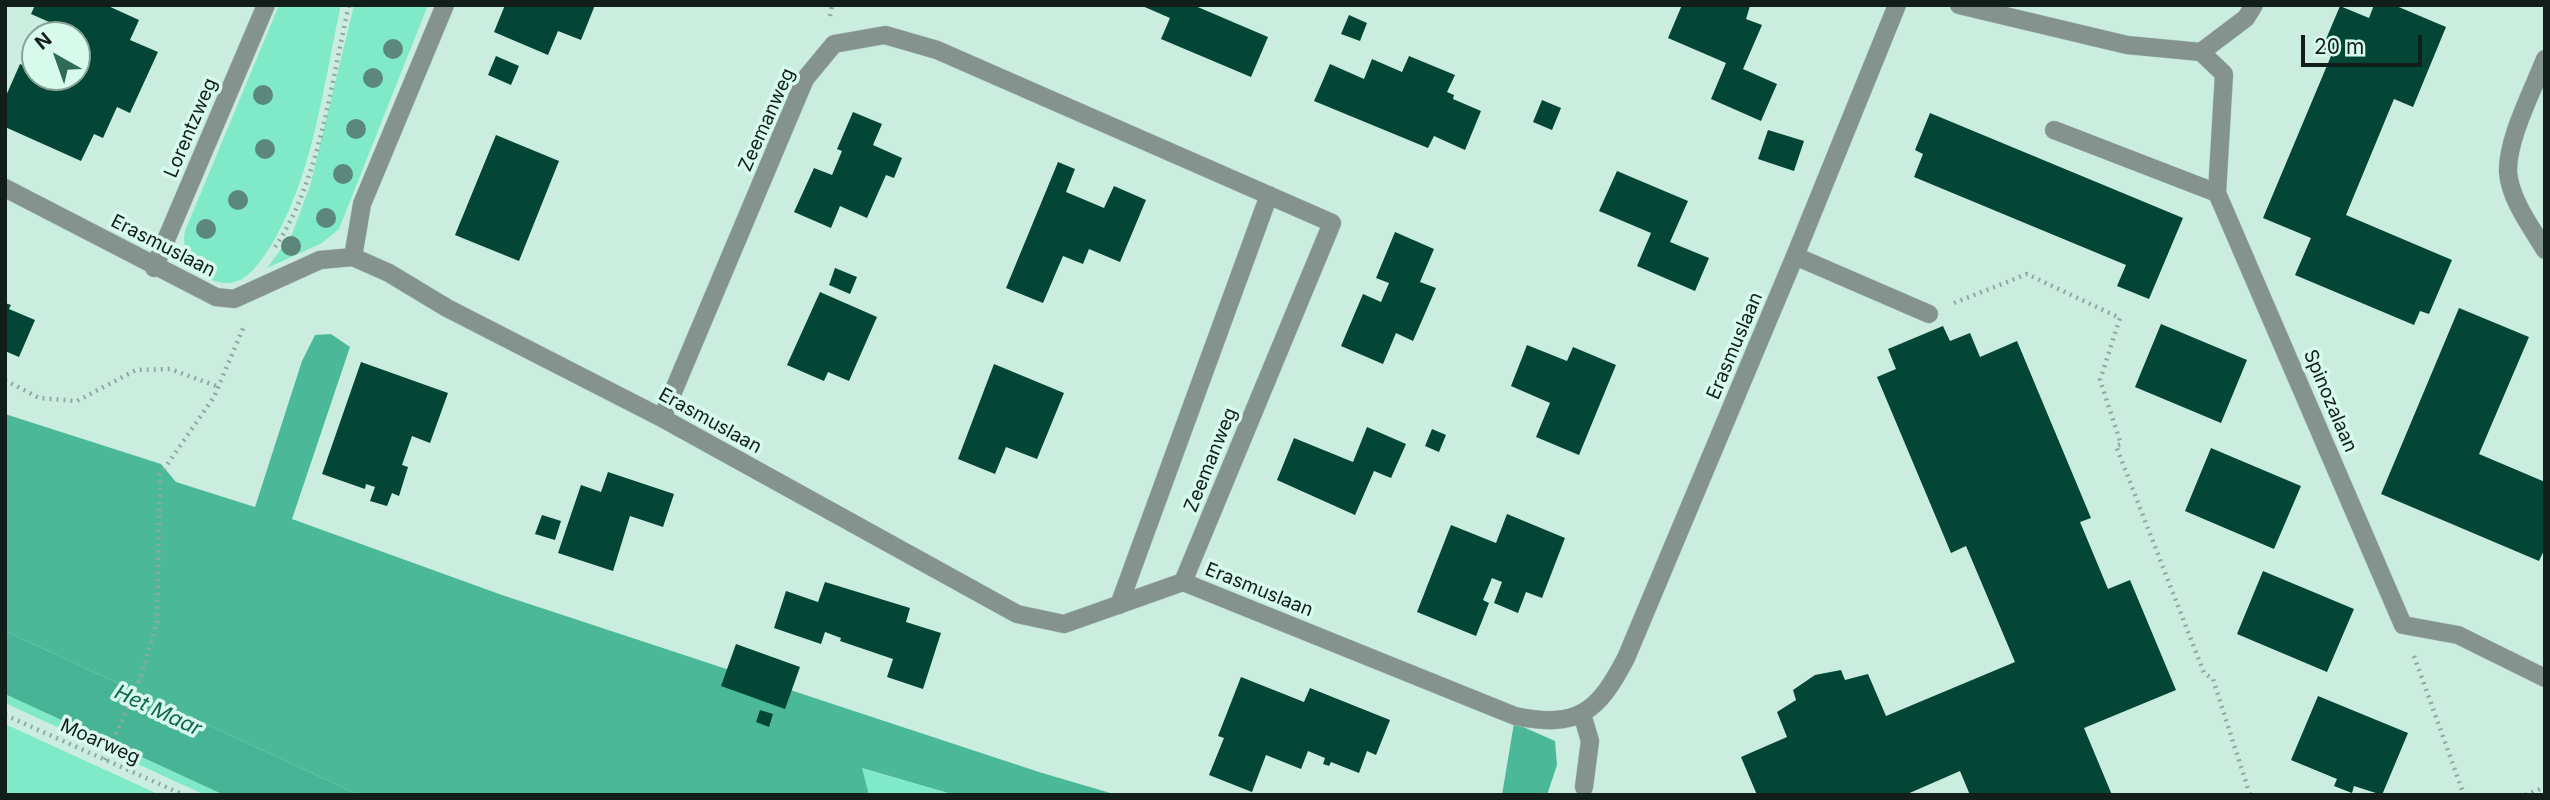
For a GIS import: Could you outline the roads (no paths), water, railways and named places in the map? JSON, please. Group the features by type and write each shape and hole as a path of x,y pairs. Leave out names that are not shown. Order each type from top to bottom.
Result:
{"street":[{"name":"Lorentzweg","path":"154,268 265,5"},
{"path":"353,257 362,204 446,5"},
{"name":"Erasmuslaan","path":"5,188 154,268 216,297 234,299 254,293 320,260 353,257 662,418 1017,614 1064,624 1183,582 1515,716 1545,722 1582,715 1608,693 1626,658 1897,5"},
{"path":"1959,5 2127,45 2201,52 2246,18 2254,5"},
{"name":"Zeemanweg","path":"662,418 806,79 834,44 886,35 937,50 1332,223 1183,582"},
{"name":"Spinozalaan","path":"2201,52 2224,74 2217,193 2403,625 2458,635 2545,678"},
{"path":"2545,59 2512,145 2508,173 2518,205 2545,250"},
{"path":"2054,130 2217,193"},
{"name":"Zeemanweg","path":"1119,605 1269,195"},
{"path":"1795,256 1929,314"},
{"path":"1582,715 1590,741 1584,787"}],"water":[{"name":"Het Maar","path":"5,631 359,795 224,795 5,694"}]}
